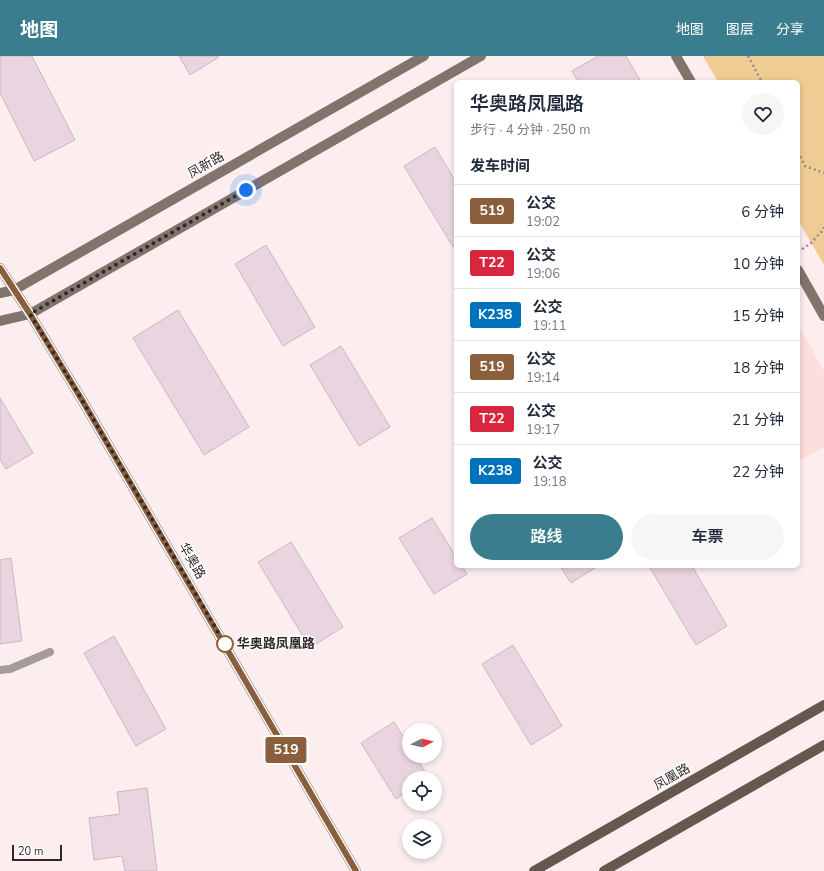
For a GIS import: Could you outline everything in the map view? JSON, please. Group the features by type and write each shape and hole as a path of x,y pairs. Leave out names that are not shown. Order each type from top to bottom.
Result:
{"main road":[{"name":"凤新路","path":"0,293 14,290 424,56"},
{"path":"0,320 30,314 481,56"},
{"path":"676,56 690,80"},
{"name":"华奥路","path":"0,268 30,314 94,421 356,871"},
{"path":"800,274 824,316"},
{"name":"凤凰路","path":"534,871 824,705"},
{"path":"604,871 824,745"}],"lane":[{"path":"0,670 10,669 50,652"}],"path":[{"path":"748,56 761,80"},
{"path":"800,156 805,166 824,173"},
{"path":"800,251 811,243 824,229 824,227"}],"shaded area":[{"path":"703,56 824,56 824,265 800,223 800,80 717,80"},
{"path":"800,329 824,371 824,447 800,461"}],"building":[{"path":"0,56 32,56 75,140 34,161 0,93"},
{"path":"179,56 218,56 219,57 190,75"},
{"path":"598,56 626,56 640,80 577,80 572,71"},
{"path":"435,147 454,179 453,247 404,166"},
{"path":"266,245 315,327 283,346 235,264"},
{"path":"178,310 249,427 204,455 133,338"},
{"path":"341,346 390,427 359,446 310,365"},
{"path":"0,398 33,453 6,469 0,460"},
{"path":"432,518 454,554 454,568 463,568 467,574 434,594 399,538"},
{"path":"291,542 343,627 310,648 258,562"},
{"path":"11,558 22,641 0,644 0,560"},
{"path":"561,568 595,568 571,583"},
{"path":"650,568 693,568 727,626 696,645"},
{"path":"114,636 166,729 136,746 84,653"},
{"path":"513,645 562,726 531,745 482,664"},
{"path":"394,722 402,735 402,763 419,763 425,771 402,771 402,795 396,799 361,743"},
{"path":"147,788 157,871 125,871 122,856 94,860 89,818 120,814 117,792"}],"bus line":[{"name":"519","path":"0,268 30,314 82,400 356,871"}],"place":[{"name":"华奥路凤凰路","path":"225,644"}],"route":[{"path":"225,644 30,314 246,190"}]}
